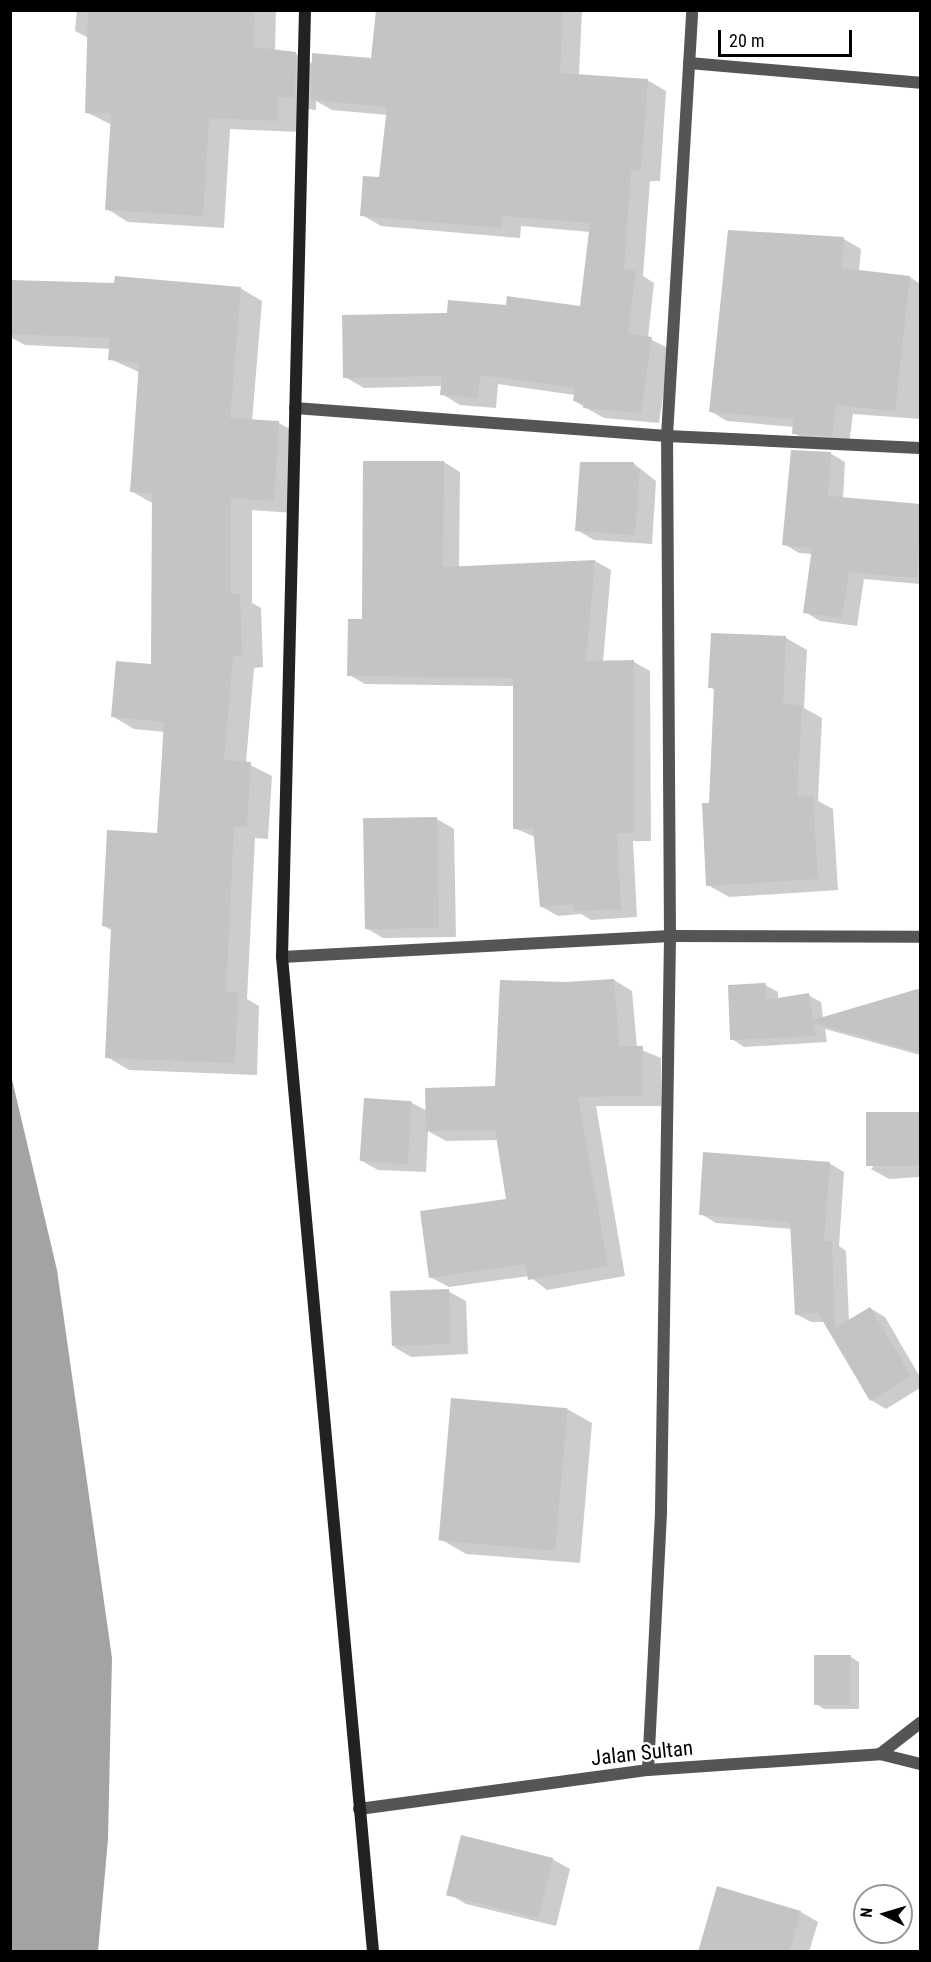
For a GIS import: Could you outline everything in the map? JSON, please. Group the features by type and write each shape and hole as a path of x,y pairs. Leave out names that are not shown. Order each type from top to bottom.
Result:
{"street":[{"path":"305,10 282,957 373,1952"},
{"path":"648,1770 661,1511 670,936 667,436 692,10"},
{"path":"689,63 921,83"},
{"path":"295,408 667,436 921,448"},
{"path":"282,957 670,936 921,937"},
{"path":"880,1754 921,1723"},
{"name":"Jalan Sultan","path":"359,1809 648,1770 880,1754 921,1764"}],"shaded area":[{"path":"10,1071 57,1270 112,1658 108,1839 98,1951 11,1951"}],"building":[{"path":"88,10 255,10 253,47 296,52 295,98 278,97 277,121 209,118 203,216 105,210 111,114 85,113"},
{"path":"376,10 563,10 560,73 648,79 641,171 631,171 624,269 636,271 628,333 652,337 641,413 583,408 584,403 573,401 575,388 480,375 478,398 440,395 442,376 343,378 342,315 447,313 448,300 506,305 507,296 580,306 590,223 503,216 501,228 360,216 363,176 379,177 387,107 311,100 312,53 371,58"},
{"path":"728,230 844,237 842,268 910,276 895,411 836,405 832,436 792,434 793,419 709,412"},
{"path":"115,276 241,287 230,418 279,421 274,501 231,498 231,594 240,594 242,656 233,656 224,760 251,762 247,827 234,827 226,992 238,992 235,1063 105,1058 111,927 102,926 107,830 157,833 164,722 111,717 116,661 151,664 152,493 130,492 139,363 108,360 110,338 10,334 10,280 114,283"},
{"path":"791,450 831,452 828,496 921,504 917,578 849,572 842,618 803,613 812,548 782,545"},
{"path":"363,461 444,461 443,567 595,560 586,661 634,660 635,833 617,833 621,909 573,911 573,904 540,907 533,828 513,829 513,678 347,676 348,619 362,619"},
{"path":"580,462 634,462 633,469 640,469 635,535 575,531"},
{"path":"711,633 786,636 783,704 802,705 797,797 813,796 818,879 706,886 702,803 709,803 714,688 708,688"},
{"path":"437,817 439,928 365,929 363,818"},
{"path":"614,979 619,1046 643,1046 643,1096 578,1097 608,1266 528,1280 525,1264 429,1278 420,1211 506,1199 495,1130 426,1131 425,1088 495,1086 500,980 565,982"},
{"path":"766,983 766,1000 809,993 813,1020 921,988 921,1053 813,1023 816,1036 730,1040 728,985"},
{"path":"364,1098 412,1101 407,1164 360,1161"},
{"path":"866,1112 920,1112 920,1166 866,1166"},
{"path":"703,1152 830,1162 824,1241 832,1241 835,1328 870,1307 911,1376 870,1401 818,1313 795,1315 790,1222 699,1215"},
{"path":"449,1289 451,1344 392,1346 390,1291"},
{"path":"451,1398 568,1408 555,1551 439,1540"},
{"path":"814,1655 851,1655 851,1705 814,1705"},
{"path":"461,1835 553,1858 538,1918 446,1895"},
{"path":"717,1886 801,1911 789,1952 698,1952"}]}
